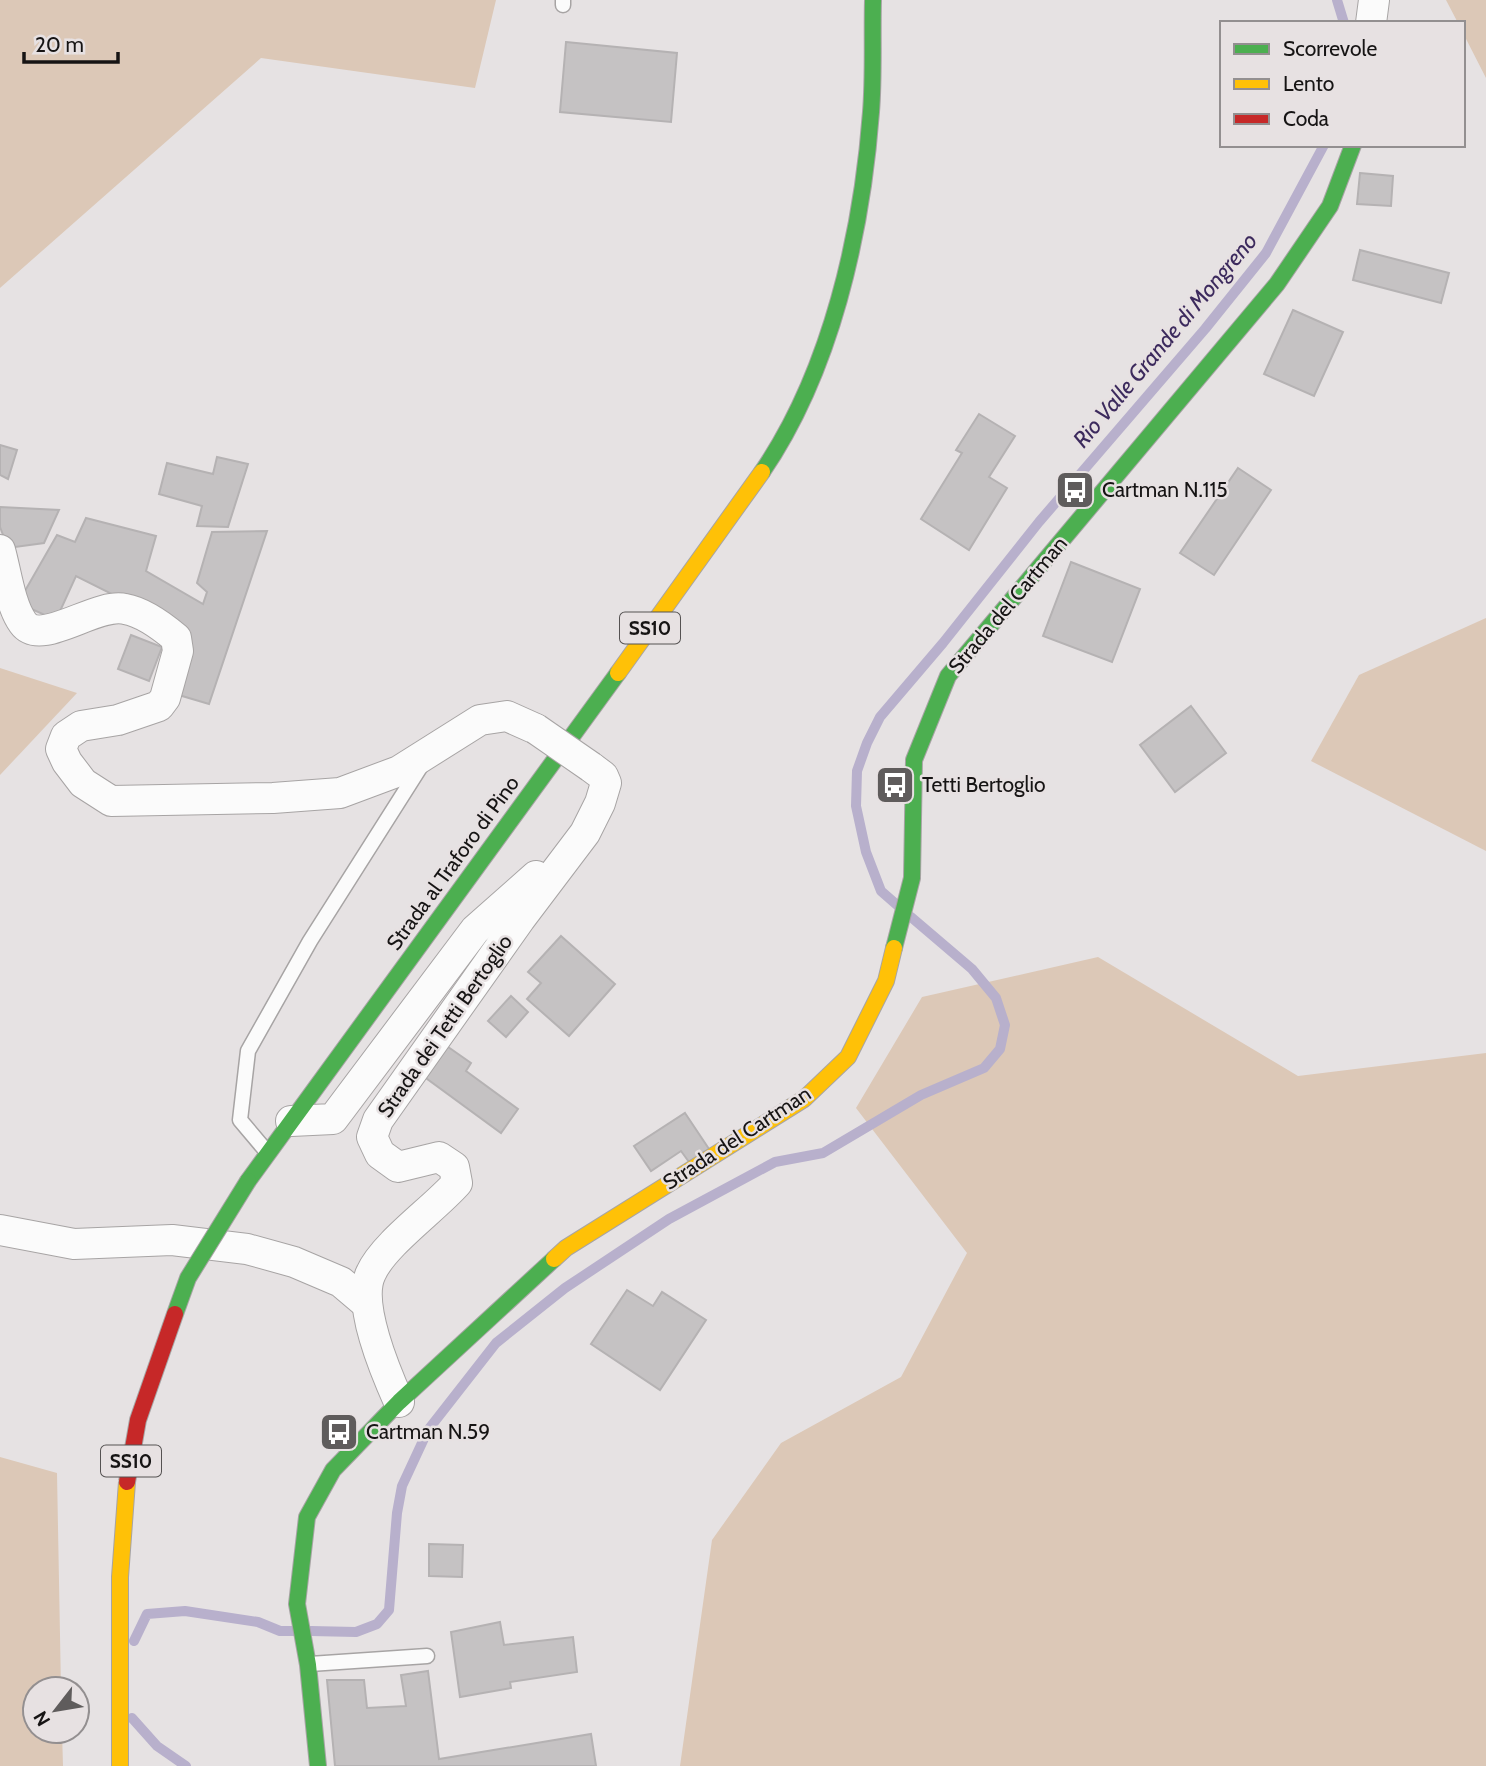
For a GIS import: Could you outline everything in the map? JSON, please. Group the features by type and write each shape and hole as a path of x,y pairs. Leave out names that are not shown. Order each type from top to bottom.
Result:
{"street":[{"path":"1371,21 1374,0"},
{"name":"Strada al Traforo di Pino","path":"120,1766 120,1577 125,1496 138,1420 188,1278 248,1181 743,500 786,433 815,365 844,277 862,195 871,111 875,2"},
{"name":"Strada del Cartman","path":"318,1766 307,1660 297,1604 307,1517 333,1470 399,1402 566,1248 804,1099 848,1057 886,981 912,878 914,760 948,676 1277,284 1330,206 1352,147"},
{"name":"Strada dei Tetti Bertoglio","path":"0,550 16,610 23,624 32,630 42,632 85,615 124,608 176,638 178,651 165,698 159,706 118,720 81,726 66,736 61,749 67,762 83,783 111,801 245,799 340,793 399,771 480,720 507,716 536,729 603,776 606,783 600,803 585,833 520,919 378,1121 372,1138 380,1154 398,1167 439,1157 454,1167 457,1183 439,1203 392,1244 370,1273 367,1304 376,1344 399,1402"},
{"name":"Strada dei Tetti Bertoglio","path":"291,1121 333,1119 475,930 585,833"},
{"path":"0,1230 74,1244 172,1240 247,1249 294,1262 341,1282 367,1304"}],"lane":[{"path":"268,1153 240,1120 248,1051 310,941 430,752"},
{"path":"307,1660 427,1656"}],"shaded area":[{"path":"0,0 496,0 475,88 261,58 0,288"},
{"path":"1446,0 1486,0 1486,78 1465,37 1465,21 1457,21"},
{"path":"1486,618 1486,851 1311,761 1359,675"},
{"path":"0,668 77,693 0,775"},
{"path":"1098,957 1298,1076 1486,1053 1486,1766 680,1766 712,1540 781,1443 901,1377 967,1253 856,1108 922,997"},
{"path":"0,1457 57,1473 61,1675 21,1675 21,1745 62,1745 63,1766 0,1766"}],"building":[{"path":"566,42 677,53 671,122 560,112"},
{"path":"1360,173 1393,176 1391,206 1357,204"},
{"path":"1360,250 1449,273 1441,303 1353,280"},
{"path":"1293,310 1343,332 1314,396 1264,374"},
{"path":"979,414 1015,436 989,477 1007,488 969,550 921,519 962,453 956,450"},
{"path":"0,445 17,450 8,479 0,475"},
{"path":"217,457 248,464 228,527 197,526 202,506 159,494 167,463 213,474"},
{"path":"1238,468 1271,490 1214,575 1180,553"},
{"path":"0,507 59,510 44,543 8,548 0,527"},
{"path":"86,518 156,536 146,571 203,604 207,592 197,583 212,532 267,531 209,704 172,693 190,633 76,576 56,620 18,603 57,535 75,542"},
{"path":"1071,562 1140,589 1112,662 1043,636"},
{"path":"131,635 162,647 149,681 118,669"},
{"path":"1191,706 1226,753 1175,792 1140,745"},
{"path":"561,936 615,984 569,1036 527,999 541,983 528,972"},
{"path":"511,996 528,1012 506,1037 488,1021"},
{"path":"441,1042 471,1063 466,1071 518,1109 501,1133 419,1073"},
{"path":"685,1113 709,1149 689,1162 681,1151 651,1171 634,1146"},
{"path":"627,1290 653,1306 662,1292 706,1320 660,1390 591,1344"},
{"path":"429,1544 463,1545 462,1577 429,1576"},
{"path":"500,1622 504,1645 573,1637 577,1672 510,1682 511,1688 460,1697 451,1632"},
{"path":"428,1671 439,1759 591,1734 596,1766 335,1766 327,1680 364,1680 367,1708 406,1706 401,1675"}],"waterway":[{"name":"Rio Valle Grande di Mongreno","path":"1337,0 1343,21"},
{"name":"Rio Valle Grande di Mongreno","path":"897,905 881,891 866,852 856,806 857,771 880,717 1039,522 1205,329 1266,253 1323,147"},
{"name":"Rio Valle Grande di Mongreno","path":"311,1631 356,1632 377,1624 389,1610 397,1513 402,1486 428,1430 496,1343 565,1288 669,1219 775,1162 823,1153 921,1095 984,1068 1000,1049 1005,1025 996,998 972,969 911,917"},
{"name":"Rio Valle Grande di Mongreno","path":"134,1641 147,1614 185,1611 258,1622 280,1631 296,1631"},
{"name":"Rio Valle Grande di Mongreno","path":"132,1718 157,1746 186,1766"}],"traffic: fast":[{"path":"762,472 807,390 839,300 851,252 867,158 871,112 873,0"},
{"path":"894,948 912,878 914,760 948,676 1277,284 1330,206 1352,147"},
{"path":"248,1181 618,673"},
{"path":"175,1314 188,1278 248,1181"},
{"path":"318,1766 308,1665 297,1604 307,1517 333,1470 399,1402 554,1259"}],"traffic: slow":[{"path":"618,673 762,472"},
{"path":"554,1259 566,1248 804,1099 848,1057 886,981 894,948"},
{"path":"120,1766 120,1577 127,1482"}],"traffic: jam":[{"path":"127,1482 138,1420 175,1314"}],"place":[{"name":"Cartman N.115","path":"1075,490"},
{"name":"Tetti Bertoglio","path":"895,785"},
{"name":"Cartman N.59","path":"339,1432"}]}
